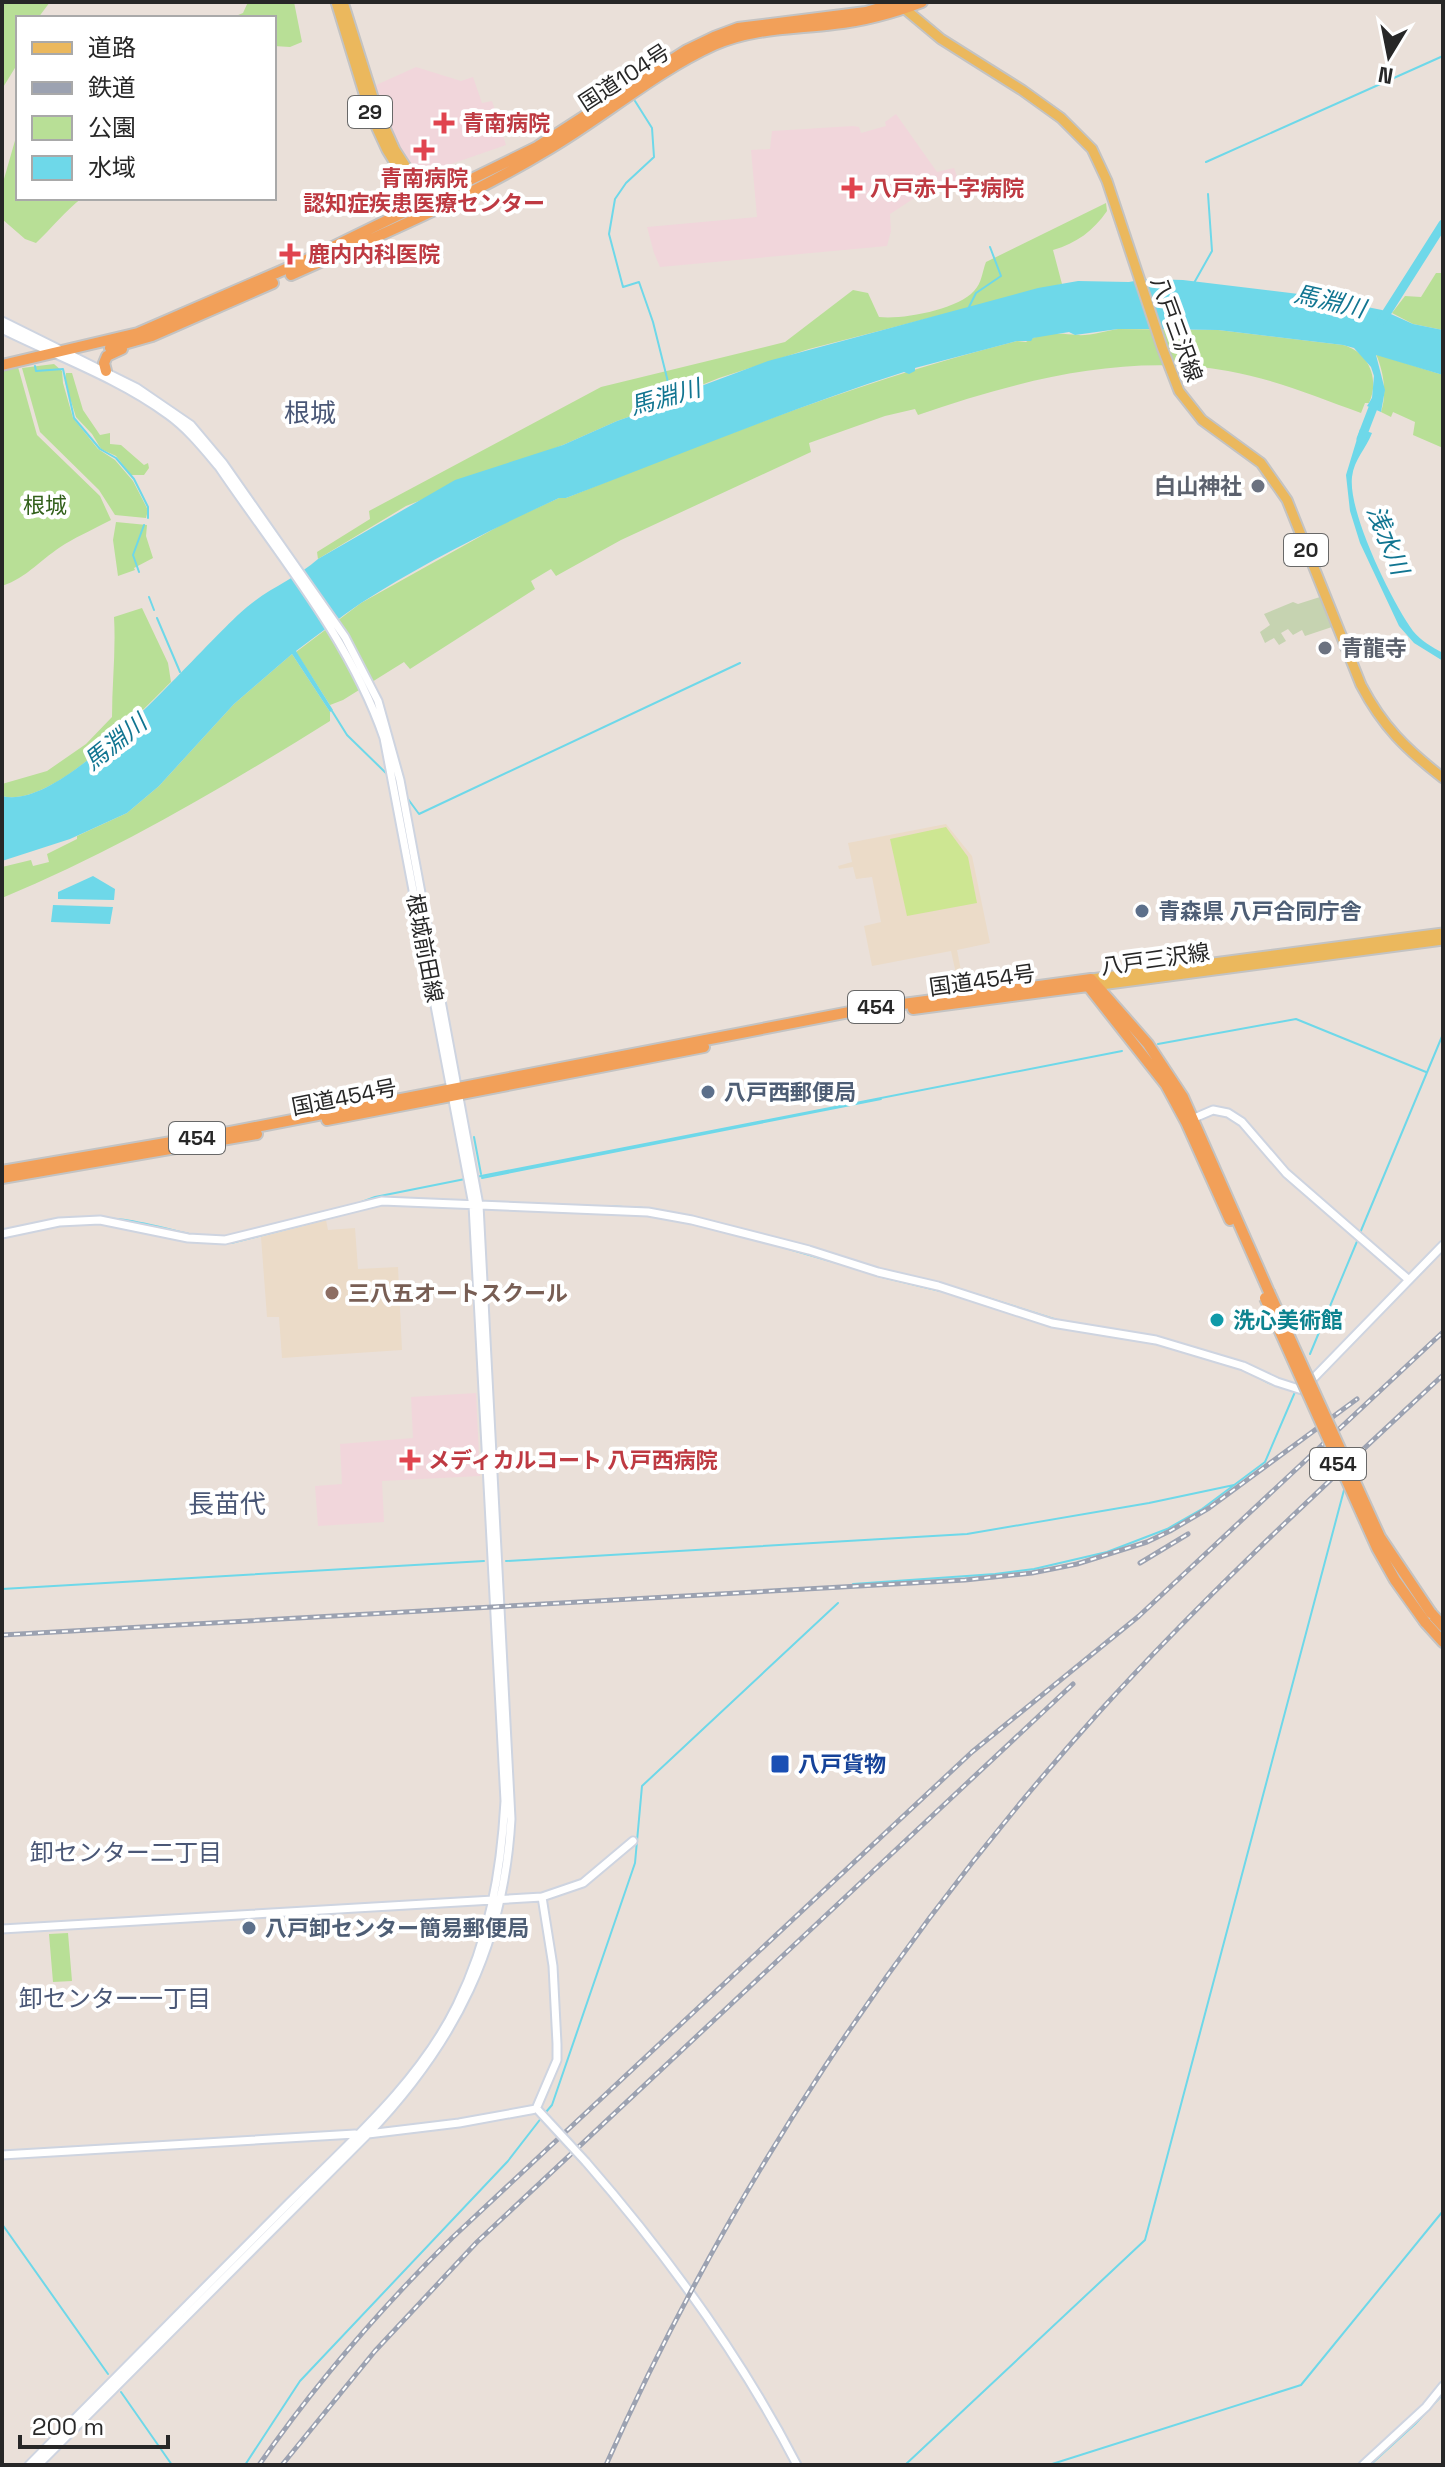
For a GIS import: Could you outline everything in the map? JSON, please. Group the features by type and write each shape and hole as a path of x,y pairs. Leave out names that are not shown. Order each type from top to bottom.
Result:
{"highway":[{"name":"国道104号","path":"2,365 149,329 427,207 548,150 670,70 716,44 777,29 863,20 900,4 922,2"},
{"name":"国道104号","path":"61,353 135,343 336,255 427,207"},
{"path":"106,371 104,363 107,356 135,343"},
{"name":"国道454号","path":"2,1178 866,1015 1093,983"},
{"name":"454","path":"1093,983 1190,1120 1377,1548 1395,1580 1428,1617 1443,1642"},
{"name":"国道454号","path":"2,1171 455,1092"},
{"name":"454","path":"1428,1617 1443,1626"}],"main road":[{"name":"29","path":"336,2 370,113 387,150 427,207"},
{"name":"29","path":"343,2 377,110 427,207"},
{"name":"八戸三沢線","path":"900,4 941,39 1061,118 1082,138 1099,161 1179,391 1194,411 1261,463 1280,487 1374,711 1404,747 1443,778"},
{"name":"八戸三沢線","path":"1093,983 1443,933"},
{"name":"八戸三沢線","path":"1093,983 1443,940"}],"street":[{"path":"2,321 168,414 221,465"},
{"path":"2,329 106,371 163,403 191,425 221,465"},
{"name":"根城前田線","path":"221,465 345,637 365,671 390,737 476,1205 510,1782 509,1858 498,1899"},
{"path":"1190,1120 1213,1110 1228,1113 1242,1122 1286,1173 1409,1280"},
{"path":"2,1234 59,1222 100,1220 216,1241 382,1201 623,1210 692,1220 938,1286 1052,1323 1156,1340 1243,1366 1302,1390 1443,1245"},
{"path":"2,1929 542,1897 559,1894 583,1883 633,1841"},
{"path":"537,2110 557,2060 553,1966 542,1897"},
{"path":"38,2465 368,2134 417,2078 461,2011 487,1950 498,1899"},
{"path":"29,2465 415,2071 456,2008 498,1899"},
{"path":"2,2155 368,2134 537,2110"},
{"path":"537,2110 638,2223 689,2290 760,2400 797,2465"},
{"path":"1363,2465 1426,2407 1443,2386"}],"shaded area":[{"name":"青南病院","path":"416,67 461,81 473,77 482,103 492,101 506,145 437,169 420,179 398,145 374,86"},
{"name":"八戸赤十字病院","path":"896,114 937,172 954,168 960,185 913,199 890,214 891,231 887,246 660,267 647,227 757,217 751,150 770,149 772,131 853,126 859,127 861,133 886,126 885,122"},
{"path":"946,824 972,856 990,943 957,950 965,991 960,992 951,951 872,966 864,926 881,922 872,877 856,879 853,867 839,869 838,866 852,862 848,843"},
{"name":"三八五オートスクール","path":"326,1220 328,1230 355,1228 358,1269 398,1267 402,1350 282,1358 279,1317 267,1317 261,1237"},
{"name":"メディカルコート 八戸西病院","path":"476,1393 480,1476 382,1481 384,1522 318,1526 315,1486 342,1484 340,1444 413,1438 411,1397"}],"green space":[{"path":"2,2 50,2 40,16 16,16 16,66 2,89"},
{"path":"248,2 294,2 302,42 290,47 276,46 276,16 236,16 243,13"},
{"path":"16,137 16,200 80,200 36,243 25,239 2,219 2,186"},
{"path":"1106,203 1107,211 1096,225 1077,240 1053,250 1062,284 809,349 719,378 677,395 663,405 406,506 318,559 317,552 370,519 369,511 601,387 785,342 853,290 868,293 879,317 915,315 943,308 974,291 986,262"},
{"path":"1436,273 1443,273 1443,330 1413,324 1392,313 1405,296 1421,297"},
{"path":"1118,329 1218,330 1343,345 1366,360 1372,376 1372,394 1361,413 1245,374 1188,366 1149,366 1109,368 1032,381 918,415 915,409 885,416 809,443 811,452 621,540 556,576 551,569 531,581 535,589 410,669 404,662 343,700 330,705 296,652 361,603 508,521 559,498 566,498 789,412 902,374 1044,335 1087,335"},
{"path":"1376,354 1443,375 1443,448 1413,435 1415,422 1393,412 1391,417 1381,412 1384,383"},
{"path":"54,364 62,371 73,418 98,449 115,460 133,481 148,510 146,518 115,515 99,490 40,432 22,368"},
{"name":"根城","path":"18,367 37,435 100,496 111,520 65,544 19,578 2,586 2,370"},
{"path":"66,373 72,373 83,410 100,435 110,433 110,444 121,445 144,465 148,463 149,468 144,475 131,475 116,456 101,449 76,417 65,382"},
{"path":"116,522 147,525 146,536 153,558 135,570 118,576 113,540"},
{"path":"1320,597 1332,627 1305,636 1302,630 1293,635 1288,629 1281,633 1286,641 1279,645 1274,638 1265,643 1260,632 1270,625 1264,614 1293,602 1298,604"},
{"path":"142,608 168,663 171,682 116,736 68,774 45,788 22,796 2,796 2,784 47,771 86,744 112,717 114,617"},
{"path":"292,654 330,712 330,721 170,816 2,898 2,867 31,860 33,866 49,862 47,854 127,813 159,786 234,704"},
{"path":"946,827 968,857 977,903 907,916 890,839"},
{"path":"68,1933 72,1981 53,1982 49,1934"}],"water":[{"name":"馬淵川","path":"1145,279 1183,280 1307,295 1382,310 1413,324 1443,330 1443,375 1376,355 1385,390 1381,412 1367,406 1372,398 1374,376 1371,367 1354,348 1218,330 1149,329 1118,329 1075,335 1069,332 1033,338 1031,341 1017,341 915,368 909,374 904,372 819,401 566,498 559,498 433,560 361,603 296,651 333,710 330,712 292,654 234,704 159,786 127,813 70,839 2,861 2,796 29,794 60,779 130,723 256,600 318,559 455,480 563,445 663,405 677,395 768,361 1038,288 1078,281 1129,282"},
{"path":"1360,429 1372,433 1352,477 1364,534 1404,618 1420,638 1443,653 1443,661 1414,643 1399,626 1360,543 1350,511 1346,475"},
{"path":"93,876 115,889 114,900 58,899 58,892"},
{"path":"53,905 113,907 110,924 51,922"}],"waterway":[{"path":"1206,162 1443,56"},
{"name":"馬淵川","path":"635,101 652,128 654,157 626,183 615,199 609,234 623,287 639,282 653,322 672,398"},
{"path":"1194,283 1212,251 1208,194"},
{"path":"1382,320 1443,224"},
{"path":"969,307 976,293 1001,276 990,247"},
{"path":"35,366 36,371 63,369 74,418 100,449 116,458 134,479 148,507 148,518"},
{"name":"浅水川","path":"1361,439 1376,400"},
{"path":"139,572 133,555 144,525"},
{"path":"149,597 154,610"},
{"path":"157,618 180,672"},
{"path":"405,795 419,814 740,663"},
{"path":"332,711 347,735 388,775"},
{"path":"1158,1044 1296,1019 1426,1072"},
{"path":"1360,1233 1443,1034"},
{"path":"476,1177 1122,1051"},
{"path":"482,1178 881,1099"},
{"path":"474,1137 481,1174"},
{"path":"359,1203 465,1179"},
{"path":"398,1205 459,1208"},
{"path":"603,1206 644,1208"},
{"path":"490,1209 564,1212"},
{"path":"655,1210 688,1216"},
{"path":"187,1241 231,1243 349,1213"},
{"path":"694,1217 715,1222"},
{"path":"73,1218 117,1219 189,1234"},
{"path":"3,1237 32,1231"},
{"path":"1310,1354 1358,1239"},
{"path":"782,1247 868,1272"},
{"path":"878,1276 949,1293"},
{"path":"972,1293 1057,1320"},
{"path":"1067,1322 1144,1335"},
{"path":"1256,1376 1290,1390"},
{"path":"853,1584 1034,1569 1107,1552 1167,1529 1202,1509 1265,1462 1295,1392"},
{"path":"506,1561 967,1534 1234,1485"},
{"path":"905,2465 1145,2240 1344,1490"},
{"path":"2,1589 484,1561"},
{"path":"546,2112 552,2105 635,1863 642,1786 838,1603"},
{"path":"245,2465 300,2381 508,2161 542,2117"},
{"path":"1049,2465 1301,2385 1443,2211"},
{"path":"2,2224 108,2374"},
{"path":"121,2392 172,2465"},
{"path":"1370,2465 1443,2394"}],"railway":[{"path":"259,2465 350,2347 452,2238 972,1752 1139,1616 1443,1332"},
{"path":"606,2465 706,2263 763,2165 823,2069 955,1884 1026,1796 1141,1667 1268,1539 1443,1375"},
{"path":"2,1635 965,1580 1032,1573 1077,1564 1147,1542 1170,1531 1209,1508 1357,1399"},
{"path":"1140,1563 1188,1534"},
{"path":"282,2465 375,2351 477,2242 1073,1684"}],"place":[{"name":"青南病院","path":"444,123"},
{"name":"青南病院 認知症疾患医療センター","path":"424,150"},
{"name":"八戸赤十字病院","path":"852,188"},
{"name":"鹿内内科医院","path":"290,254"},
{"name":"白山神社","path":"1258,486"},
{"name":"青龍寺","path":"1325,648"},
{"name":"青森県 八戸合同庁舎","path":"1142,911"},
{"name":"八戸西郵便局","path":"708,1092"},
{"name":"三八五オートスクール","path":"332,1293"},
{"name":"洗心美術館","path":"1217,1320"},
{"name":"メディカルコート 八戸西病院","path":"410,1460"},
{"name":"八戸貨物","path":"780,1764"},
{"name":"八戸卸センター簡易郵便局","path":"249,1928"}],"district":[{"name":"根城","path":"310,413"},
{"name":"長苗代","path":"227,1504"},
{"name":"卸センター二丁目","path":"126,1852"},
{"name":"卸センター一丁目","path":"115,1998"}]}
